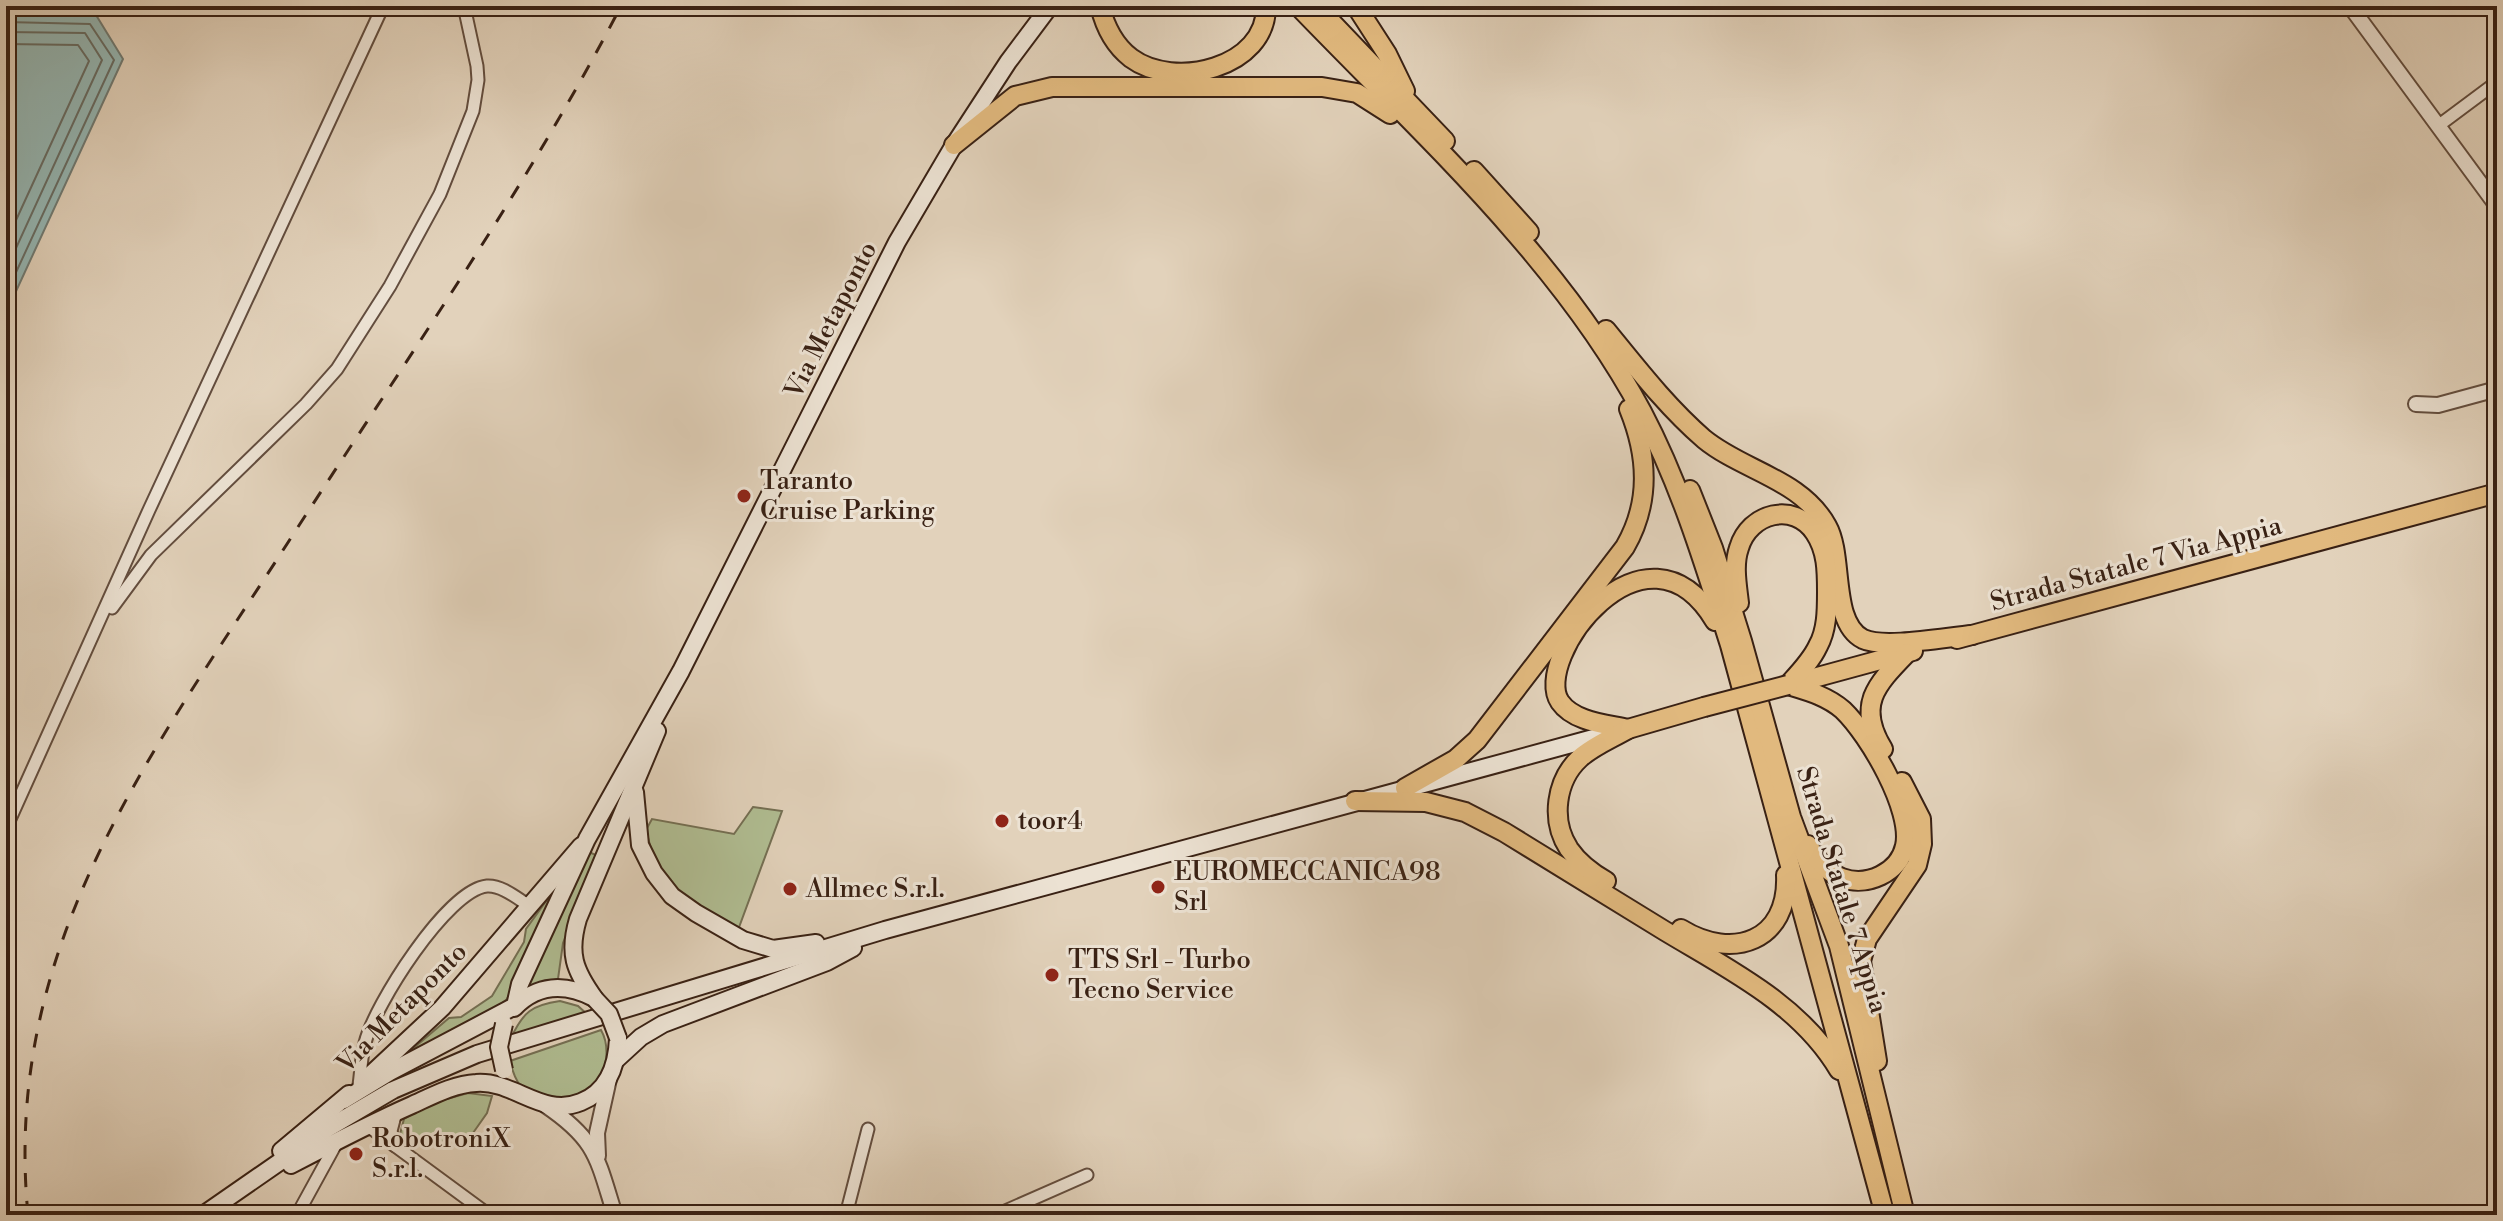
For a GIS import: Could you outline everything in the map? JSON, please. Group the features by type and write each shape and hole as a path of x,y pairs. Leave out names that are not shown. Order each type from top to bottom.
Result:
{"main road":[{"name":"Via Metaponto","path":"681,671 897,242 954,145 1008,62 1050,6"},
{"path":"1100,6 1110,35 1129,57 1146,66 1178,72 1222,65 1241,55 1261,29 1266,6"},
{"path":"1298,6 1425,138 1600,332 1705,440 1739,462 1787,485 1811,504 1828,527 1837,556 1842,609 1850,626 1861,638 1879,643 1972,635"},
{"path":"1316,6 1502,201 1573,284 1600,332 1637,380 1677,457 1713,548 1745,675"},
{"path":"1356,6 1387,54 1413,108"},
{"path":"954,145 1015,96 1039,89 1068,86 1334,88 1363,96 1402,126 1425,138"},
{"path":"1405,788 1456,759 1477,740 1612,566 1636,526 1644,489 1642,449 1628,407 1599,356 1600,332"},
{"name":"Strada Statale 7 Via Appia","path":"1785,842 1787,896 1774,924 1753,941 1728,946 1692,936 1590,871 1568,848 1558,821 1558,797 1565,776 1581,756 1628,729 2497,493"},
{"path":"1736,643 1739,547 1749,529 1767,515 1786,515 1802,520 1814,531 1825,553 1827,615 1820,644 1788,685 1825,697 1844,711 1868,742 1900,805 1907,832 1905,847 1894,866 1884,874 1870,880 1843,878 1817,860 1791,817"},
{"path":"1628,729 1571,713 1559,701 1554,684 1558,663 1573,637 1598,604 1619,586 1642,578 1664,578 1687,588 1704,603 1736,643"},
{"path":"1886,1143 1877,1055 1861,961 1867,939 1885,917 1917,865 1922,844 1921,819 1873,732 1871,708 1877,684 1907,653"},
{"path":"233,1195 442,1092 475,1083 492,1084 545,1105 559,1107 580,1103 595,1094 609,1079 617,1059 618,1038 609,1014 581,980 572,940 681,671"},
{"path":"526,1097 504,1070 499,1047 504,1024 515,1006 520,984 587,839 681,671"},
{"name":"Strada Statale 7 Appia","path":"1745,675 1791,817 1839,946 1905,1215"},
{"name":"Strada Statale 7 Appia","path":"1745,675 1811,952 1885,1215"},
{"path":"203,1215 330,1127 393,1090 477,1054 885,930 1628,729"},
{"path":"635,785 640,845 654,873 672,896 720,928 743,940 773,949 885,930"},
{"path":"1355,801 1426,802 1465,812 1504,832 1737,974 1797,1017 1828,1053 1849,1089"},
{"name":"Via Metaponto","path":"233,1195 298,1136 344,1100 442,1008 587,839"},
{"path":"617,1059 641,1037 663,1024 827,962 885,930"},
{"path":"344,1100 515,1006 533,993 557,987 578,990 595,999"}],"street":[{"path":"6,828 149,510 383,6"},
{"path":"87,650 122,592 151,555 306,404 337,369 396,276 440,194 476,100 477,66 464,6"},
{"path":"2350,6 2497,206"},
{"path":"2438,126 2497,82"},
{"path":"2416,404 2438,405 2497,389"},
{"path":"359,1085 365,1041 378,1013 409,959 440,921 477,889 489,885 504,890 531,907"},
{"path":"598,1160 597,1133 609,1079"},
{"path":"545,1105 574,1125 587,1140 598,1160 615,1215"},
{"path":"396,1112 391,1131 396,1146"},
{"path":"368,1126 489,1215"},
{"path":"846,1215 868,1129"},
{"path":"297,1215 337,1142"},
{"path":"996,1215 1087,1175"}],"green space":[{"path":"753,807 782,811 738,930 675,890 655,864 646,830 652,819 734,834"},
{"path":"589,852 598,856 563,943 558,979 526,987"},
{"path":"563,878 507,999 491,1013 396,1063 449,1018 461,1017 492,996 524,942 526,929"},
{"path":"560,1001 578,1006 587,1014 511,1038 530,1011"},
{"path":"601,1030 605,1041 605,1064 595,1086 587,1094 565,1102 531,1093 518,1082 510,1061"},
{"path":"468,1093 492,1096 487,1113 473,1133 434,1144 407,1142 400,1134 404,1119 429,1104"}],"water":[{"path":"6,14 96,15 123,59 6,313"}],"railway":[{"path":"28,1215 26,1118 38,1026 62,940 96,858 185,700 503,212 621,6"}],"place":[{"name":"Taranto Cruise Parking","path":"744,496"},
{"name":"toor4","path":"1002,821"},
{"name":"EUROMECCANICA98 Srl","path":"1158,887"},
{"name":"Allmec S.r.l.","path":"790,889"},
{"name":"TTS Srl - Turbo Tecno Service","path":"1052,975"},
{"name":"RobotroniX S.r.l.","path":"356,1154"}]}
